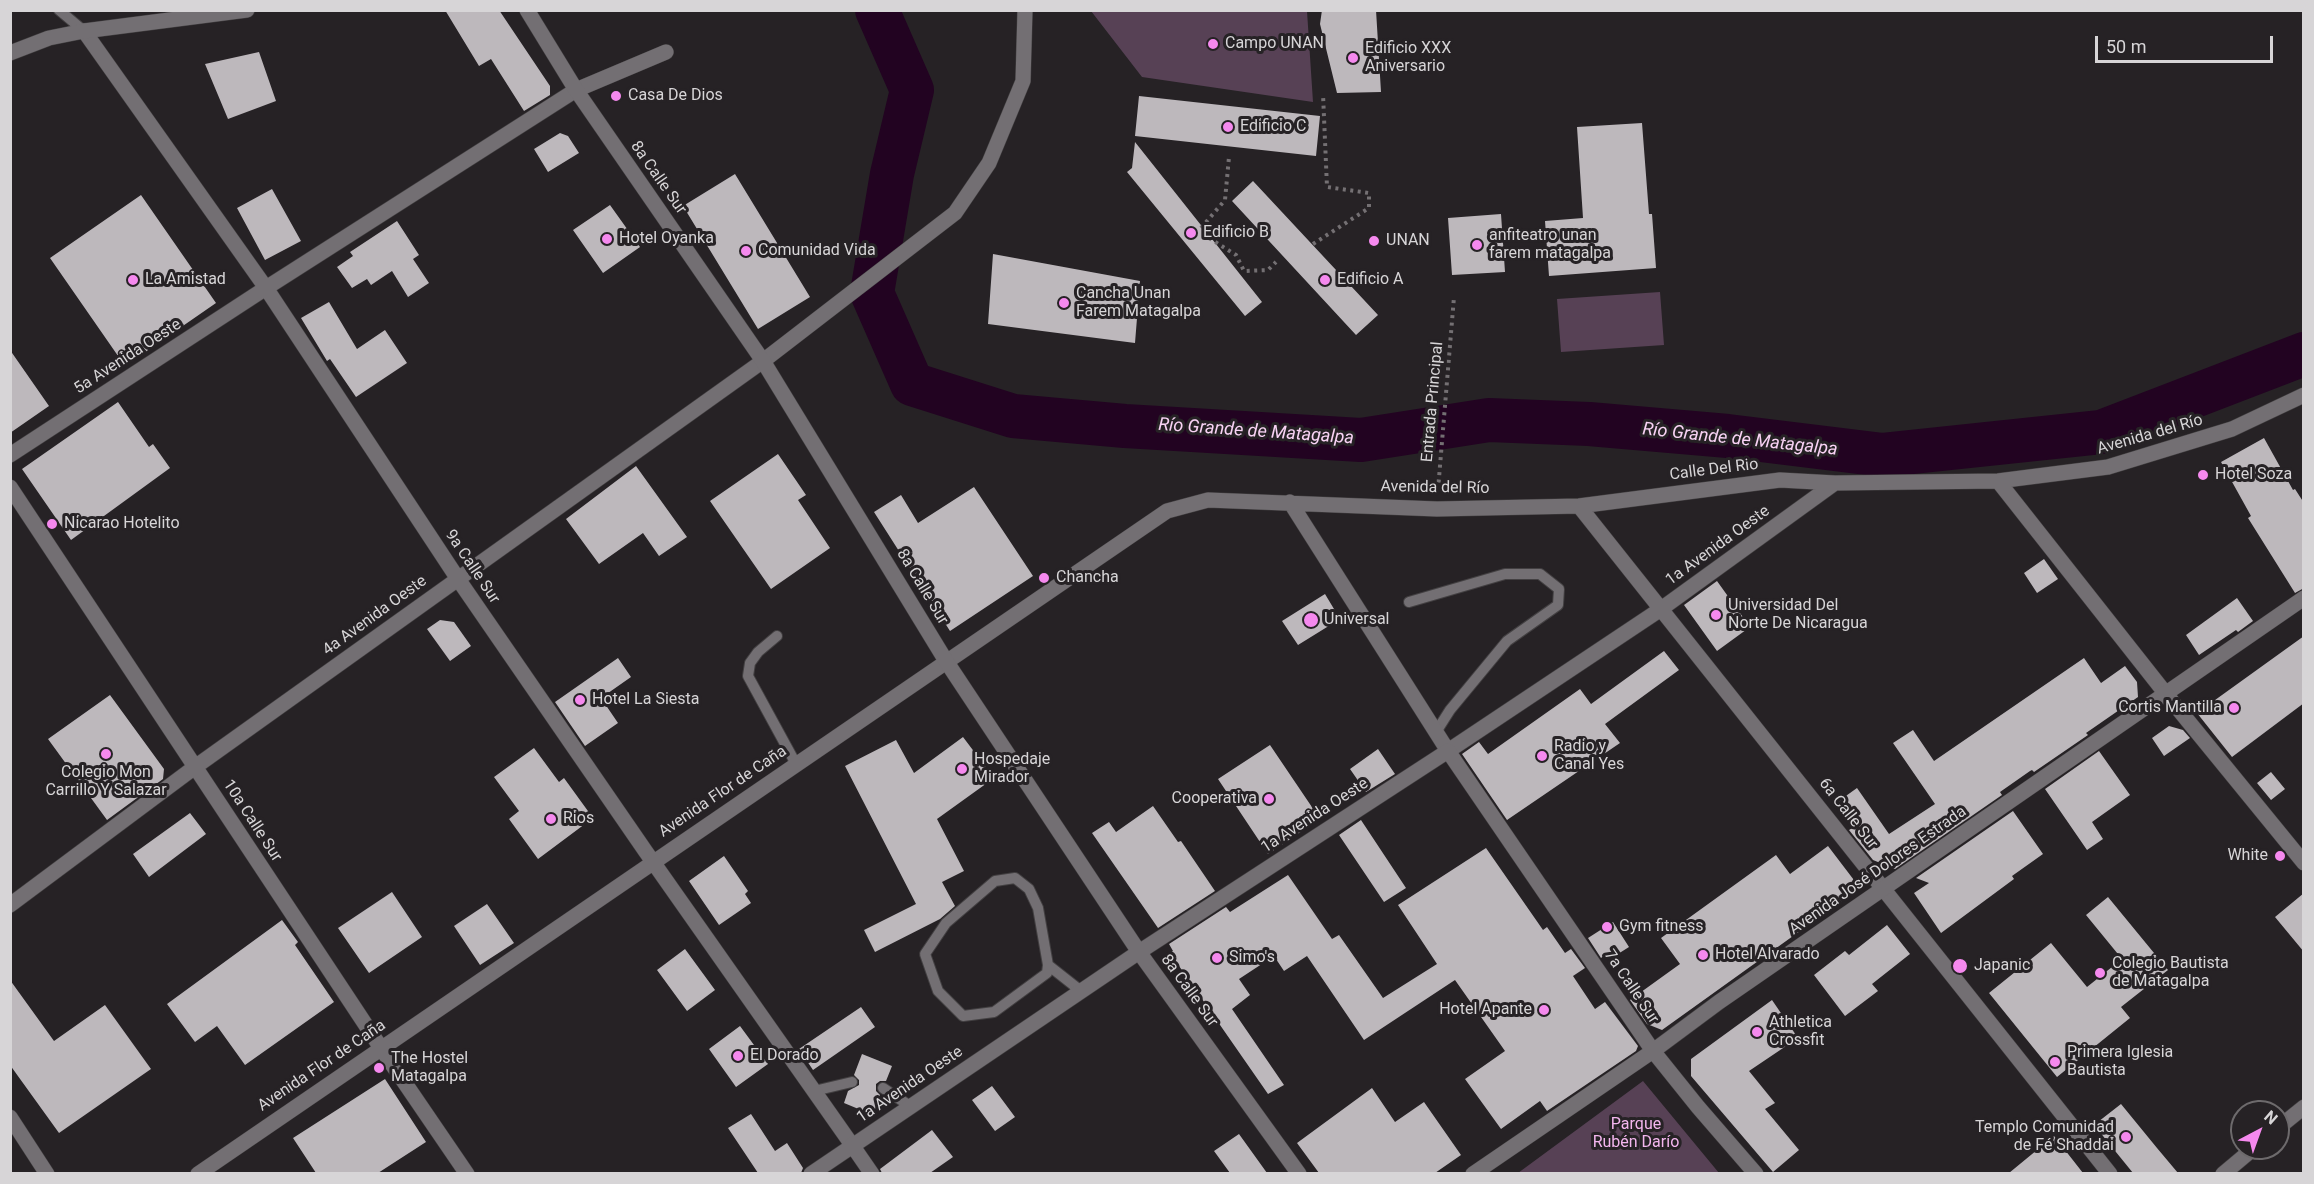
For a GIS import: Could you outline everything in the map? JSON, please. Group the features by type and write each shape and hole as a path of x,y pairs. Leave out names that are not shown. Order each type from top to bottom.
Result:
{"street":[{"path":"10,53 49,38 84,31 247,10"},
{"name":"8a Calle Sur","path":"527,10 576,90 763,361 946,661 1139,952 1299,1173"},
{"name":"4a Avenida Oeste","path":"10,905 195,767 763,361 955,213 989,163 1023,81 1024,10"},
{"name":"9a Calle Sur","path":"84,31 266,288 458,579 653,862 872,1173"},
{"name":"5a Avenida Oeste","path":"10,455 576,90 666,52"},
{"name":"Avenida del Río","path":"1998,481 2108,467 2232,429 2304,395"},
{"name":"Calle Del Rio","path":"1579,506 1780,480 1835,483 1998,481"},
{"path":"1998,481 2166,694 2304,863"},
{"name":"1a Avenida Oeste","path":"811,1173 1139,952 1661,609 1835,483"},
{"name":"10a Calle Sur","path":"10,487 381,1048 467,1173"},
{"name":"Avenida Flor de Caña","path":"198,1173 1167,511 1208,500 1290,502"},
{"name":"Avenida del Río","path":"1290,502 1437,509 1579,506"},
{"name":"7a Calle Sur","path":"1290,502 1448,751 1653,1051 1756,1173"},
{"name":"6a Calle Sur","path":"1579,506 2110,1173"},
{"name":"Avenida José Dolores Estrada","path":"1473,1173 1653,1051 1719,1002 2304,598"},
{"path":"2290,1118 2304,1107"},
{"path":"10,1117 47,1173"},
{"path":"2223,1173 2239,1160"}],"lane":[{"path":"59,10 84,31"},
{"path":"1409,602 1505,574 1540,574 1559,589 1558,605 1507,641 1450,710 1436,732"},
{"path":"777,636 758,652 750,663 748,676 796,764"},
{"path":"1048,965 1047,973 994,1012 963,1016 938,991 925,954 946,922 995,881 1014,878 1029,889 1038,908 1048,965 1081,991"},
{"path":"814,1091 852,1082"},
{"path":"883,1088 910,1106"}],"path":[{"path":"1313,244 1369,208 1369,193 1327,187 1323,94"},
{"path":"1201,228 1225,200 1229,157"},
{"path":"1209,238 1236,255 1244,271 1268,270 1276,262"},
{"name":"Entrada Principal","path":"1437,509 1454,297"}],"green space":[{"name":"Campo UNAN","path":"1091,11 1307,11 1313,102 1142,77"},
{"path":"1660,292 1664,345 1561,352 1557,299"},
{"name":"Parque Rubén Darío","path":"1643,1081 1719,1173 1518,1173"}],"building":[{"path":"445,10 499,10 550,86 550,95 524,111 491,59 479,66"},
{"name":"Edificio XXX Aniversario","path":"1322,10 1376,10 1381,92 1337,93 1320,24"},
{"path":"259,52 276,101 228,119 205,64"},
{"name":"Edificio C","path":"1139,96 1320,116 1316,156 1135,136"},
{"path":"1642,123 1656,268 1549,276 1545,221 1583,218 1577,127"},
{"path":"560,133 568,136 579,153 548,172 534,149"},
{"name":"Edificio B","path":"1135,142 1262,302 1245,316 1127,172 1132,168"},
{"name":"Comunidad Vida","path":"735,174 810,297 758,329 683,206"},
{"name":"Edificio A","path":"1253,181 1378,315 1356,335 1232,201"},
{"path":"272,189 301,241 265,260 237,208"},
{"name":"La Amistad","path":"141,195 216,303 125,366 50,258"},
{"name":"Hotel Oyanka","path":"610,205 640,247 603,273 573,230"},
{"name":"anfiteatro unan farem matagalpa","path":"1501,214 1505,272 1452,275 1448,218"},
{"path":"397,221 419,255 413,259 429,283 408,297 392,271 371,285 367,279 352,288 337,267 353,256 350,252"},
{"name":"Cancha Unan Farem Matagalpa","path":"993,254 1140,281 1135,343 988,324"},
{"path":"329,302 357,349 385,330 407,363 356,397 330,359 327,361 301,318"},
{"path":"10,350 49,406 10,433"},
{"path":"118,402 149,447 153,444 170,468 71,540 22,469"},
{"path":"2264,438 2293,490 2295,489 2304,503 2304,588 2295,593 2248,518 2251,516 2221,462"},
{"path":"778,454 806,495 798,500 830,548 771,589 710,501"},
{"path":"636,466 687,537 659,556 643,533 599,564 566,519"},
{"path":"974,487 1033,576 950,631 874,512 901,495 918,523"},
{"path":"2044,559 2058,579 2037,593 2024,573"},
{"name":"Universidad Del Norte De Nicaragua","path":"1717,581 1750,627 1717,651 1684,605"},
{"name":"Universal","path":"1325,594 1340,619 1298,645 1282,621"},
{"path":"2237,598 2253,621 2199,655 2186,635"},
{"path":"440,620 454,622 471,646 450,661 427,629"},
{"path":"2304,636 2304,703 2232,757 2197,713"},
{"name":"Radio y Canal Yes","path":"1664,651 1679,670 1605,724 1620,743 1507,820 1462,754 1479,742 1488,754 1580,689 1591,704"},
{"name":"Hotel La Siesta","path":"618,658 631,677 601,698 618,723 585,746 555,702"},
{"path":"2084,658 2101,683 2125,666 2137,682 2138,697 2086,733 2088,735 2000,792 2002,795 1895,869 1873,860 1849,830 1854,827 1836,803 1857,788 1889,834 1935,804 1893,743 1913,730 1934,761"},
{"name":"Colegio Mon Carrillo Y Salazar","path":"110,695 164,769 163,779 107,820 48,739"},
{"path":"2169,726 2183,730 2190,738 2164,756 2152,738"},
{"path":"963,737 994,778 937,819 964,871 942,882 955,906 940,919 875,952 864,930 916,904 845,766 896,740 914,773"},
{"name":"Cooperativa","path":"1270,745 1320,819 1268,854 1218,779"},
{"name":"Rios","path":"534,748 559,782 564,778 593,818 538,859 509,819 519,811 494,777"},
{"path":"1378,749 1395,774 1366,792 1350,769"},
{"path":"2099,751 2130,795 2092,822 2103,839 2087,850 2045,789"},
{"path":"2271,772 2285,789 2271,800 2257,783"},
{"path":"1153,806 1178,842 1181,841 1215,891 1158,928 1092,833 1109,822 1116,832"},
{"path":"2013,811 2043,854 2012,876 2014,879 1941,933 1914,893 1929,883 1916,878"},
{"path":"190,813 206,834 149,877 133,854"},
{"path":"1361,820 1406,888 1384,902 1339,835"},
{"path":"1828,846 1860,888 1662,1030 1647,1024 1630,1000 1680,964 1661,938 1776,855 1790,874"},
{"path":"1486,848 1543,930 1547,927 1565,953 1571,949 1585,968 1573,976 1595,1009 1605,1002 1638,1046 1636,1051 1547,1111 1540,1101 1501,1129 1465,1079 1505,1051 1455,980 1364,1040 1307,956 1284,971 1274,956 1239,979 1250,995 1232,1009 1284,1085 1268,1094 1170,953 1173,951 1169,944 1226,907 1230,912 1288,875 1332,939 1339,935 1383,998 1437,964 1398,905"},
{"path":"724,856 748,891 745,894 751,903 719,925 689,881"},
{"path":"392,892 422,937 369,973 338,928"},
{"path":"2304,893 2304,952 2275,917"},
{"path":"2108,897 2168,970 2121,1007 2130,1018 2057,1077 1989,993 2051,943 2087,987 2122,959 2086,915"},
{"path":"487,904 514,943 480,965 454,926"},
{"path":"282,920 298,942 295,945 334,1002 245,1065 217,1026 195,1042 167,1004"},
{"path":"1613,922 1629,947 1610,959 1606,954 1601,958 1588,938"},
{"path":"1887,925 1910,954 1872,984 1878,991 1845,1016 1814,975 1845,951 1849,955"},
{"path":"685,949 715,990 687,1011 657,970"},
{"path":"10,980 54,1041 105,1005 151,1069 59,1133 10,1065"},
{"path":"1772,1000 1798,1038 1749,1071 1775,1103 1765,1109 1799,1150 1773,1172 1691,1076 1691,1059"},
{"path":"861,1007 875,1027 813,1070 799,1049"},
{"name":"El Dorado","path":"740,1026 768,1064 736,1087 709,1049"},
{"path":"862,1054 892,1066 886,1081 876,1084 876,1091 880,1095 873,1115 844,1103 848,1091 859,1085 859,1080 854,1075"},
{"path":"385,1079 426,1142 378,1173 316,1173 293,1138"},
{"path":"992,1086 1015,1117 995,1131 972,1100"},
{"path":"1372,1088 1395,1122 1424,1102 1461,1155 1435,1173 1319,1173 1297,1143"},
{"name":"Templo Comunidad de Fé Shaddai","path":"2121,1104 2178,1173 2133,1173 2094,1125"},
{"path":"751,1114 775,1151 787,1143 803,1168 801,1173 758,1173 728,1128"},
{"path":"932,1130 953,1157 930,1173 882,1173 880,1169"},
{"path":"1239,1134 1267,1173 1230,1173 1214,1151"},
{"path":"2054,1136 2083,1173 2009,1173"}],"waterway":[{"name":"Río Grande de Matagalpa","path":"877,10 912,90 892,174 872,293 912,384 1013,416 1125,426 1361,440 1489,420 1589,424 1728,436 1883,455 2101,432 2304,354"}],"place":[{"name":"Campo UNAN","path":"1213,44"},
{"name":"Edificio XXX Aniversario","path":"1353,58"},
{"name":"Casa De Dios","path":"616,96"},
{"name":"Edificio C","path":"1228,127"},
{"name":"Edificio B","path":"1191,233"},
{"name":"Hotel Oyanka","path":"607,239"},
{"name":"UNAN","path":"1374,241"},
{"name":"anfiteatro unan farem matagalpa","path":"1477,245"},
{"name":"Comunidad Vida","path":"746,251"},
{"name":"La Amistad","path":"133,280"},
{"name":"Edificio A","path":"1325,280"},
{"name":"Cancha Unan Farem Matagalpa","path":"1064,303"},
{"name":"Hotel Soza","path":"2203,475"},
{"name":"Nicarao Hotelito","path":"52,524"},
{"name":"Chancha","path":"1044,578"},
{"name":"Universidad Del Norte De Nicaragua","path":"1716,615"},
{"name":"Universal","path":"1311,620"},
{"name":"Hotel La Siesta","path":"580,700"},
{"name":"Cortis Mantilla","path":"2234,708"},
{"name":"Colegio Mon Carrillo Y Salazar","path":"106,754"},
{"name":"Radio y Canal Yes","path":"1542,756"},
{"name":"Hospedaje Mirador","path":"962,769"},
{"name":"Cooperativa","path":"1269,799"},
{"name":"Rios","path":"551,819"},
{"name":"White","path":"2280,856"},
{"name":"Gym fitness","path":"1607,927"},
{"name":"Hotel Alvarado","path":"1703,955"},
{"name":"Simo's","path":"1217,958"},
{"name":"Japanic","path":"1960,966"},
{"name":"Colegio Bautista de Matagalpa","path":"2100,973"},
{"name":"Hotel Apante","path":"1544,1010"},
{"name":"Athletica Crossfit","path":"1757,1032"},
{"name":"El Dorado","path":"738,1056"},
{"name":"Primera Iglesia Bautista","path":"2055,1062"},
{"name":"The Hostel Matagalpa","path":"379,1068"},
{"name":"Templo Comunidad de Fé Shaddai","path":"2126,1137"}]}
